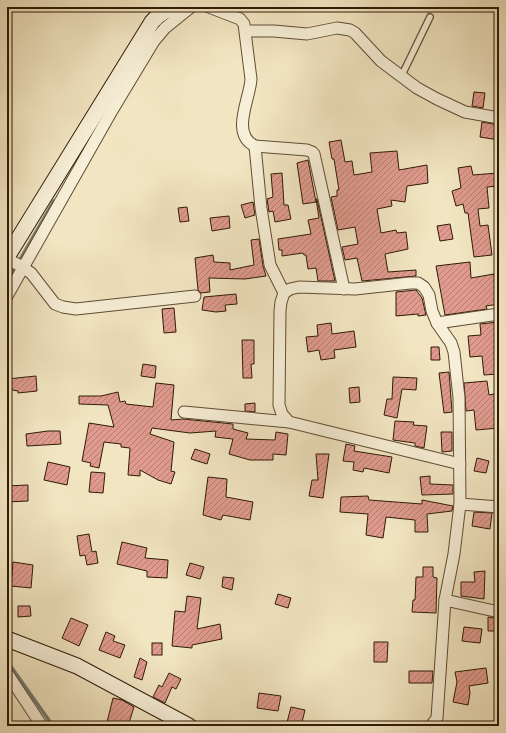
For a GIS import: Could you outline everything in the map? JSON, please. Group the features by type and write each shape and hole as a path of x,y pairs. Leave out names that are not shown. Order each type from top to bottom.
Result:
{"street":[{"path":"7,296 14,262 152,22 159,14 166,10 178,7"},
{"path":"184,7 191,7"},
{"path":"14,262 110,114 154,41 166,28 191,7"},
{"path":"209,7 240,19 244,24 251,85 242,130 249,143 256,146 307,150 314,154 344,289"},
{"path":"246,31 274,31 307,34 337,28 350,30 355,33 381,62 417,88 437,100 465,112 499,118"},
{"path":"256,146 261,208 270,265 284,293"},
{"path":"14,262 31,274 54,304 63,307 76,309 195,296"},
{"path":"288,422 282,414 279,405 280,311 284,293 290,289 299,288 344,289 410,282 418,283 424,287 429,295 432,311 437,323 451,343 454,352 459,398 460,504 454,554 445,600 437,718 431,726"},
{"path":"437,323 499,314"},
{"path":"184,412 288,422 460,464"},
{"path":"460,504 499,507"},
{"path":"445,600 499,612"},
{"path":"7,639 77,666 189,726"},
{"path":"7,673 42,726"}],"lane":[{"path":"401,77 430,17"}],"building":[{"path":"474,92 485,93 483,108 472,106"},
{"path":"482,122 499,125 499,140 480,137"},
{"path":"341,140 345,162 352,161 354,175 372,172 370,153 397,151 399,170 427,165 428,183 407,186 405,202 391,200 392,206 377,209 381,233 396,230 397,233 406,232 408,249 385,254 388,272 416,270 416,276 362,281 357,258 345,260 342,247 358,244 355,227 338,230 331,197 337,196 337,190 339,190 334,159 332,159 329,142"},
{"path":"308,160 316,202 303,204 297,163"},
{"path":"471,166 473,175 498,173 499,186 487,187 489,208 478,209 480,226 488,225 492,255 474,257 468,213 465,213 463,204 456,206 452,191 461,188 458,168"},
{"path":"282,173 284,205 288,205 291,219 275,222 273,211 269,212 267,199 273,197 271,174"},
{"path":"316,199 335,281 318,281 316,268 308,269 306,255 303,253 282,256 282,250 279,250 278,239 311,234 308,220 319,218"},
{"path":"253,202 255,215 245,218 241,205"},
{"path":"187,207 189,221 180,222 178,208"},
{"path":"229,216 230,228 212,231 210,218"},
{"path":"450,224 453,239 440,241 437,226"},
{"path":"259,239 266,276 245,279 209,278 210,292 201,293 198,290 195,258 213,255 214,262 230,263 230,270 254,265 251,240"},
{"path":"470,262 471,278 494,274 499,304 486,306 487,309 445,315 436,266"},
{"path":"416,290 422,298 426,315 418,316 418,314 396,316 396,292"},
{"path":"236,294 237,304 225,305 226,311 216,312 202,310 204,297"},
{"path":"174,308 176,332 164,333 162,309"},
{"path":"499,322 499,346 496,347 498,374 484,375 482,356 470,357 468,336 481,335 480,324"},
{"path":"331,323 332,334 354,331 356,347 334,350 335,358 321,360 319,350 308,352 306,337 318,336 317,325"},
{"path":"242,340 254,340 254,364 251,364 252,378 243,378"},
{"path":"431,347 439,347 440,360 431,360"},
{"path":"143,364 156,366 155,378 141,376"},
{"path":"449,372 452,412 444,413 439,373"},
{"path":"36,376 37,391 18,393 18,391 7,389 7,379"},
{"path":"393,377 417,378 416,390 402,389 397,418 384,415 387,399 392,399"},
{"path":"487,381 489,395 498,393 499,428 476,430 474,410 466,411 464,383"},
{"path":"156,383 174,385 171,420 183,419 233,424 233,429 248,433 246,439 275,440 276,432 288,434 286,455 273,454 273,460 250,460 229,454 233,439 215,437 216,431 190,433 152,428 150,434 174,442 171,471 175,472 171,484 158,480 140,470 140,476 128,475 130,448 121,447 121,444 104,442 99,468 90,466 91,463 82,461 89,423 114,427 108,405 79,404 79,396 101,396 118,392 120,402 125,401 126,404 153,407"},
{"path":"359,387 360,402 350,403 349,388"},
{"path":"255,403 255,412 245,411 245,404"},
{"path":"395,421 414,422 413,425 427,426 424,448 415,446 415,443 393,440"},
{"path":"60,431 61,444 27,446 26,434"},
{"path":"441,432 452,432 452,451 442,452"},
{"path":"346,444 355,446 354,451 392,457 389,473 364,468 363,472 353,470 354,462 343,461"},
{"path":"195,449 210,454 207,464 191,459"},
{"path":"316,454 329,454 323,498 309,496 312,480 318,480"},
{"path":"477,458 489,461 486,473 474,471"},
{"path":"48,462 70,467 67,485 44,480"},
{"path":"91,472 105,473 103,493 89,492"},
{"path":"430,476 430,484 453,485 453,494 422,495 420,477"},
{"path":"208,477 227,479 226,497 253,502 250,520 223,515 221,520 203,515"},
{"path":"28,485 28,501 7,502 7,486"},
{"path":"368,496 369,500 422,504 422,500 453,506 452,511 427,514 428,532 415,532 415,520 386,517 383,538 366,535 368,514 340,512 341,497"},
{"path":"474,512 492,513 490,529 472,526"},
{"path":"89,534 92,552 96,551 98,563 87,565 85,555 80,556 77,536"},
{"path":"122,542 147,548 145,558 168,560 167,578 147,577 147,571 117,564"},
{"path":"13,562 33,565 31,588 11,586"},
{"path":"190,563 204,567 200,579 186,575"},
{"path":"423,567 433,567 433,577 437,578 436,613 412,612 413,600 415,600 416,577 423,577"},
{"path":"485,571 484,599 461,596 461,582 475,582 474,572"},
{"path":"223,577 234,578 232,590 222,587"},
{"path":"278,594 291,598 288,608 275,604"},
{"path":"187,596 201,598 197,629 220,624 222,639 192,645 192,648 172,646 175,611 185,612"},
{"path":"18,606 30,606 31,616 18,617"},
{"path":"488,617 499,619 499,631 488,631"},
{"path":"71,618 88,625 79,646 62,638"},
{"path":"464,627 482,629 480,643 462,641"},
{"path":"106,632 115,636 113,641 125,645 120,658 99,650"},
{"path":"374,642 388,642 387,662 374,662"},
{"path":"152,643 162,643 162,655 152,655"},
{"path":"140,658 147,662 142,680 134,677"},
{"path":"486,668 488,683 469,686 470,693 468,705 453,702 457,682 455,672"},
{"path":"409,671 433,671 432,683 409,683"},
{"path":"169,673 181,679 176,689 172,687 165,703 153,697 159,685 162,687"},
{"path":"259,693 281,696 278,711 257,708"},
{"path":"113,698 122,700 134,707 128,726 106,726"},
{"path":"291,707 305,710 301,726 286,726"}],"waterway":[{"path":"7,282 54,201"},
{"path":"7,661 53,726"}]}
